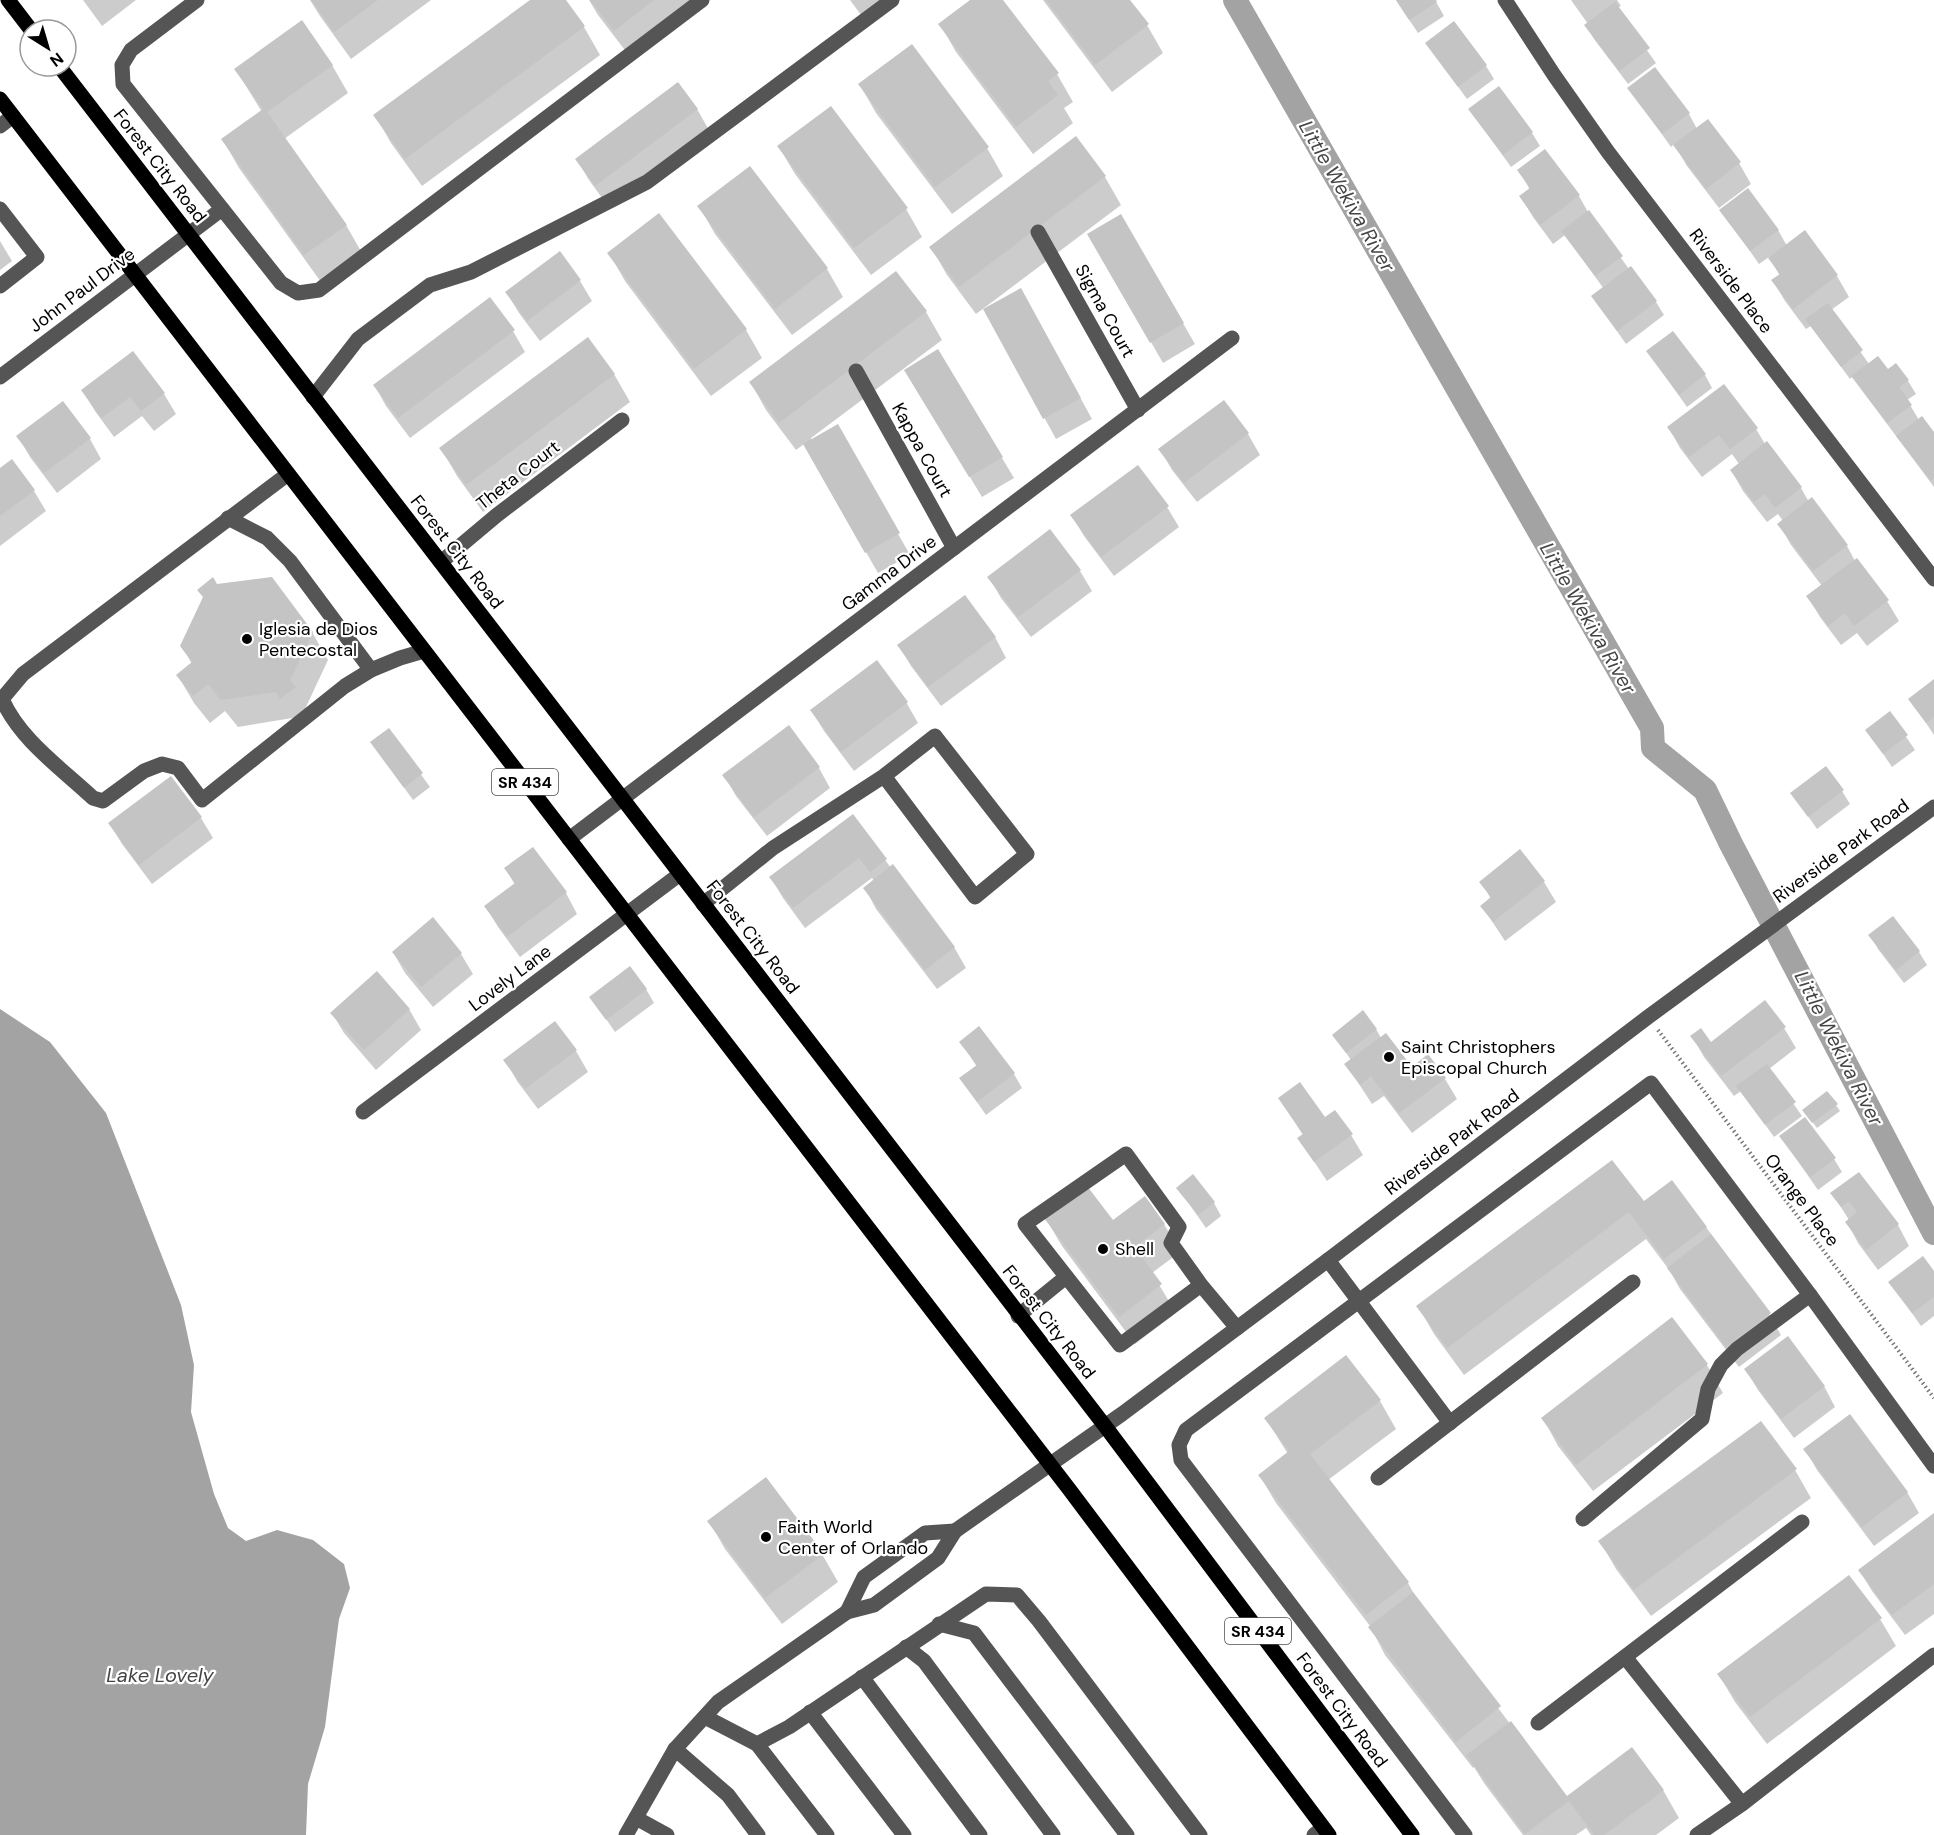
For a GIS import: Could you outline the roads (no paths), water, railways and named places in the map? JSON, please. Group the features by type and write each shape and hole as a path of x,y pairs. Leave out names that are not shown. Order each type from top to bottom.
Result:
{"main road":[{"path":"8,0 22,18"},
{"name":"Forest City Road","path":"68,78 1104,1426 1412,1835"},
{"name":"SR 434","path":"0,99 1050,1465 1322,1833"}],"street":[{"path":"197,0 131,50 122,65 123,84 281,283 298,293 319,290 702,0"},
{"path":"313,397 358,339 430,285 471,272 648,182 892,0"},
{"name":"Riverside Place","path":"1505,0 1608,152 1934,579"},
{"path":"0,126 13,116"},
{"path":"0,209 37,257 0,286"},
{"name":"John Paul Drive","path":"0,377 222,209"},
{"name":"Sigma Court","path":"1038,232 1138,410"},
{"name":"Gamma Drive","path":"569,839 1232,339"},
{"name":"Kappa Court","path":"856,371 954,548"},
{"name":"Theta Court","path":"441,562 497,515 622,420"},
{"path":"288,474 23,674 2,699 23,734 93,798 104,801 144,771 162,764 178,768 202,800 345,686 371,670 424,651"},
{"path":"228,518 267,538 290,561 371,670"},
{"path":"703,904 772,848 884,776 934,736 1027,854 975,897 884,776"},
{"name":"Riverside Park Road","path":"955,1531 1050,1465 1237,1328 1648,1017 1934,807"},
{"name":"Lovely Lane","path":"363,1112 680,874"},
{"path":"1465,1835 1181,1460 1179,1445 1186,1430 1651,1083 1810,1295 1934,1466"},
{"path":"1201,1285 1120,1346 1025,1224 1126,1154 1179,1227 1171,1243 1201,1285 1237,1328"},
{"path":"1328,1260 1450,1423"},
{"path":"1018,1316 1066,1277"},
{"path":"1378,1478 1633,1282"},
{"path":"1583,1519 1702,1419 1708,1389 1721,1365 1737,1349 1810,1295"},
{"path":"1538,1723 1802,1522"},
{"path":"847,1612 864,1577 925,1533 955,1531"},
{"path":"626,1835 675,1749 718,1702 847,1612 874,1605 938,1558 955,1531"},
{"path":"757,1744 789,1728 986,1594 1017,1595 1200,1835"},
{"path":"939,1624 974,1633 1127,1835"},
{"path":"906,1647 924,1661 1053,1835"},
{"path":"1697,1835 1742,1804 1934,1655"},
{"path":"1624,1657 1742,1804"},
{"path":"861,1677 980,1835"},
{"path":"810,1712 904,1835"},
{"path":"705,1717 757,1744 827,1835"},
{"path":"675,1749 728,1795 758,1835"},
{"path":"636,1818 667,1835"}],"water":[{"name":"Lake Lovely","path":"0,1009 50,1042 106,1113 181,1305 194,1365 191,1412 214,1494 228,1528 246,1541 277,1530 313,1540 344,1564 350,1588 339,1619 325,1727 308,1784 306,1835 0,1835"}],"waterway":[{"name":"Little Wekiva River","path":"1235,0 1652,728 1653,748 1705,790 1934,1233"}],"place":[{"name":"Iglesia de Dios Pentecostal","path":"247,639"},
{"name":"Saint Christophers Episcopal Church","path":"1389,1057"},
{"name":"Shell","path":"1103,1249"},
{"name":"Faith World Center of Orlando","path":"766,1537"}]}
